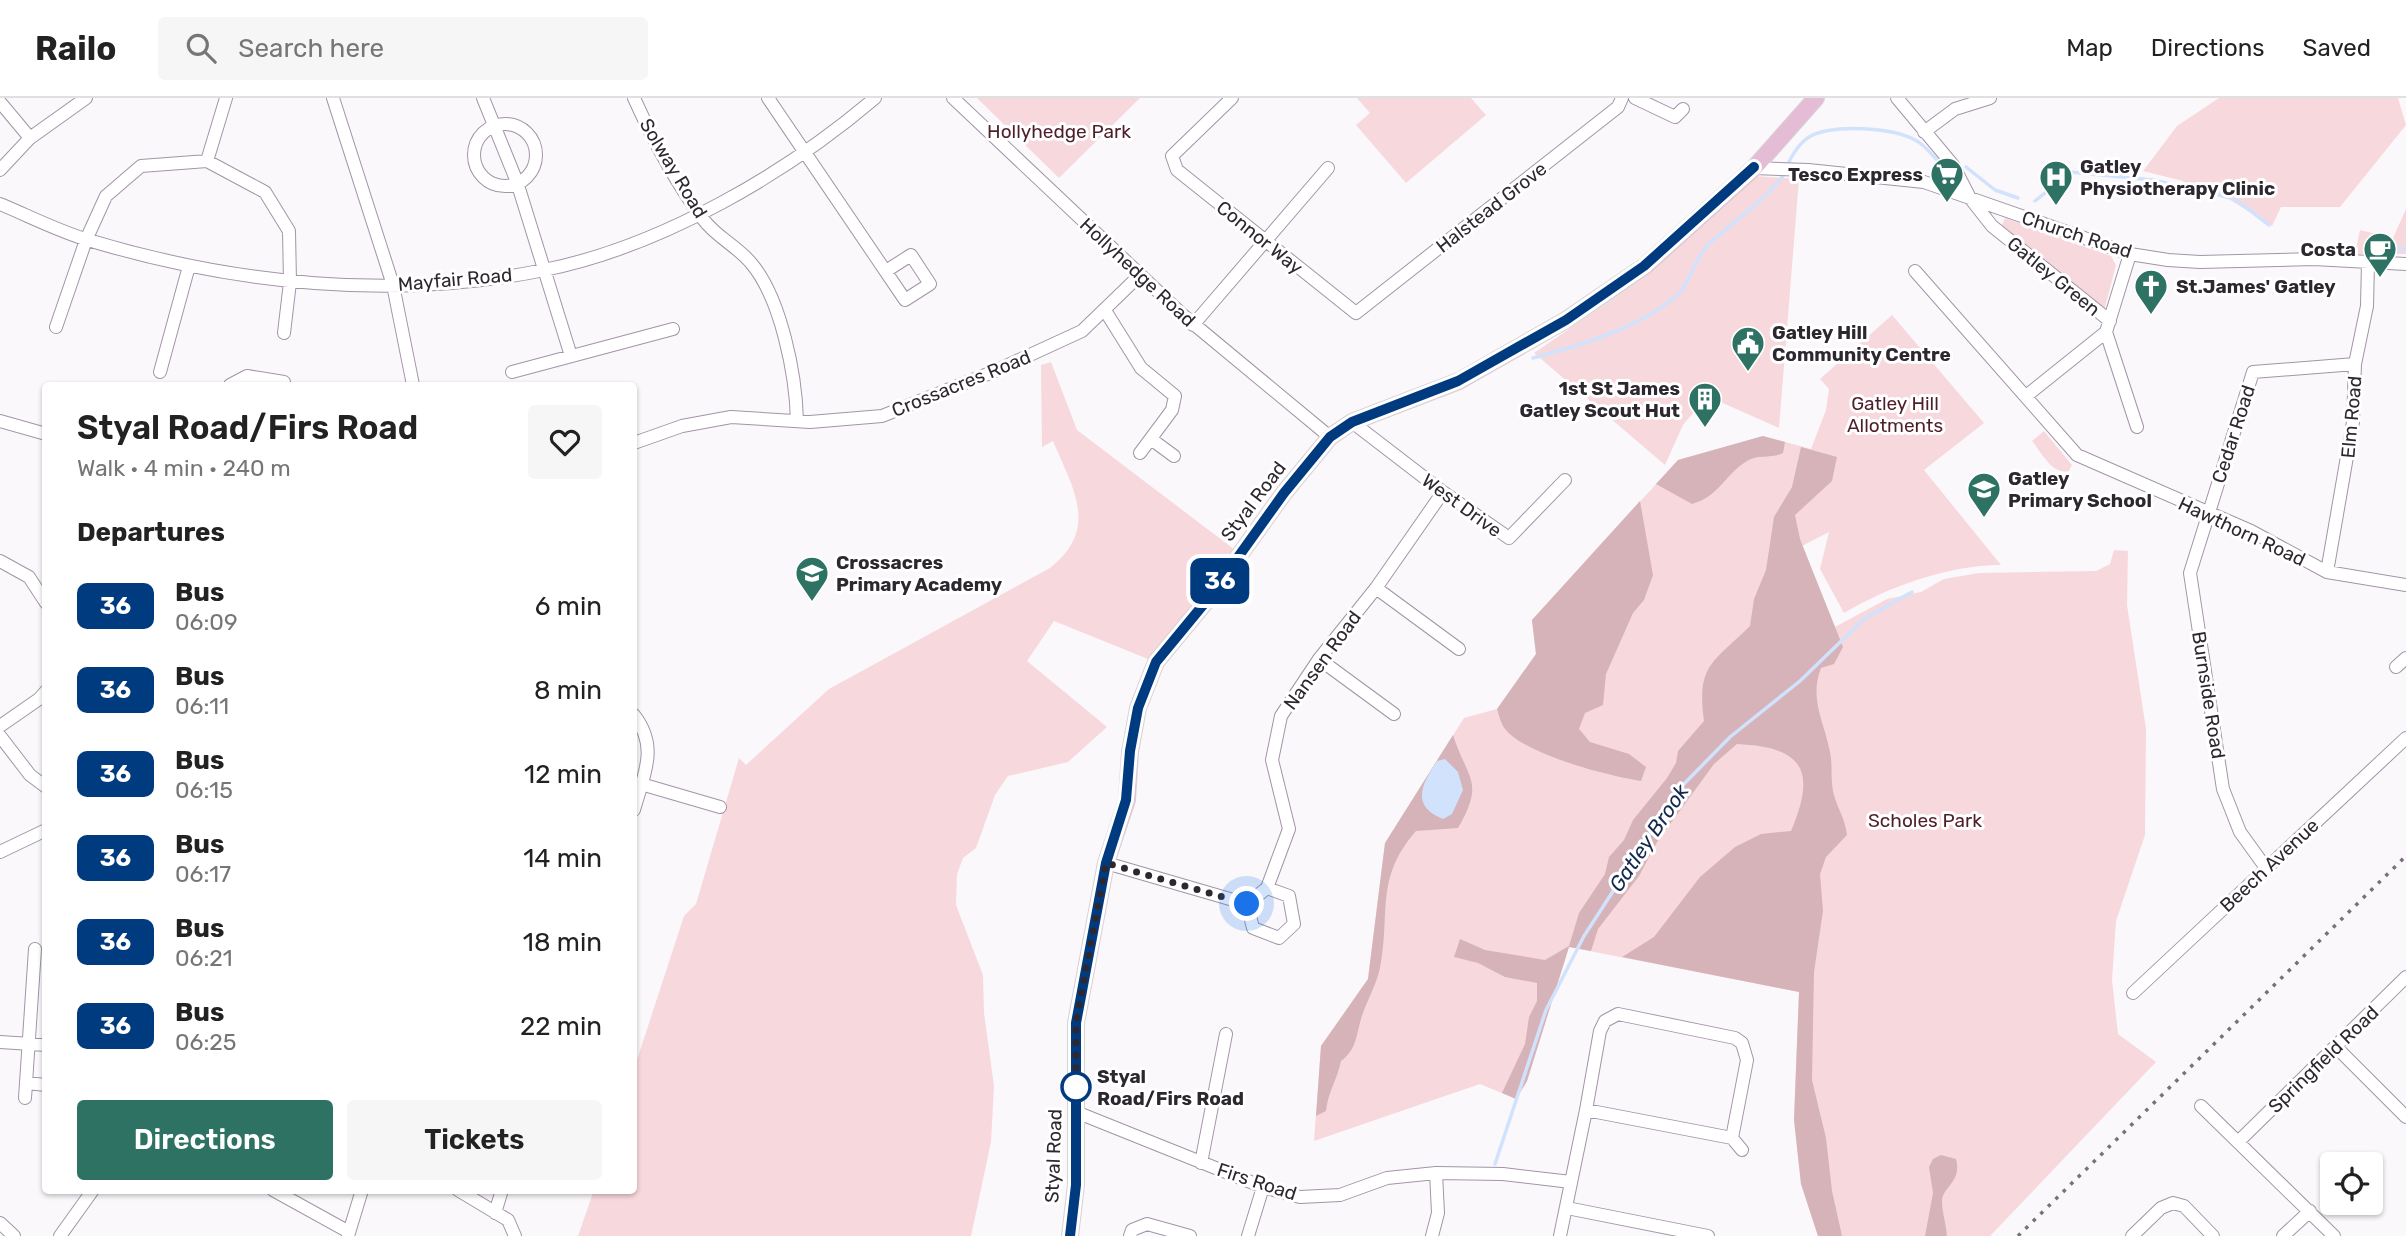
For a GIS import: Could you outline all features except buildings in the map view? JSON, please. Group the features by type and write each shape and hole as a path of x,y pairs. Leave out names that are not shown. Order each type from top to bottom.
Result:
{"main road":[{"name":"Styal Road","path":"1070,1236 1076,1185 1076,1023 1106,863 1126,800 1130,751 1138,708 1156,662 1208,599 1284,493 1330,437 1352,422 1458,381 1566,320 1644,266 1754,167 1816,98"}],"street":[{"path":"0,170 30,138 86,98"},
{"path":"207,161 226,98"},
{"path":"333,98 393,285 412,382"},
{"path":"482,98 517,182 571,356"},
{"name":"Solway Road","path":"634,98 673,174 700,214 712,230 748,260 769,293 792,373 797,421"},
{"path":"768,98 886,271"},
{"name":"Mayfair Road","path":"0,204 86,240 189,266 290,282 393,285 480,280 546,270 623,246 700,214 803,153 875,98"},
{"name":"Hollyhedge Road","path":"953,98 1193,325 1330,437"},
{"name":"Connor Way","path":"1232,98 1172,156 1177,170 1356,313"},
{"name":"Halstead Grove","path":"1356,313 1618,107 1622,98"},
{"path":"1635,98 1675,117 1683,108"},
{"name":"Gatley Green","path":"1897,98 1953,165 1970,198 1992,226 2108,327"},
{"path":"1924,131 1955,109 1990,98"},
{"path":"0,102 30,138"},
{"path":"508,125 520,128 530,134 535,144 537,155 534,167 517,182 494,186 478,172 474,150 485,132 494,127 508,125"},
{"path":"56,327 86,240 106,196 141,166 207,161 265,192 289,231 290,282 284,333"},
{"name":"Church Road","path":"1754,167 1924,182 2130,254 2200,262 2314,259 2406,264"},
{"path":"1193,325 1328,168"},
{"path":"2026,397 2108,327 2130,254"},
{"name":"Elm Road","path":"2327,572 2353,422 2356,363 2367,306 2368,262"},
{"path":"160,372 189,266"},
{"name":"Hawthorn Road","path":"1915,271 2077,455 2251,531 2327,572 2406,585"},
{"name":"Crossacres Road","path":"637,442 706,420 853,420 906,407 1082,331 1106,312 1140,275"},
{"path":"1106,312 1141,369 1175,396 1172,410 1140,453"},
{"path":"2108,327 2137,427"},
{"path":"512,372 673,328"},
{"name":"Cedar Road","path":"2207,513 2253,372 2356,363"},
{"path":"236,382 247,376 284,382"},
{"path":"0,421 42,433"},
{"name":"West Drive","path":"1352,422 1443,492 1509,538 1564,480"},
{"path":"1151,439 1174,456"},
{"name":"Nansen Road","path":"1267,888 1289,828 1272,760 1281,716 1319,659 1376,588 1443,492"},
{"name":"Burnside Road","path":"2207,513 2190,573 2223,789 2240,832 2266,868"},
{"path":"0,561 29,577 42,597"},
{"path":"1376,588 1459,649"},
{"path":"1319,659 1394,714"},
{"path":"0,726 42,696"},
{"path":"637,719 645,731 649,750 637,799"},
{"path":"0,736 30,775 42,784"},
{"name":"Beech Avenue","path":"2133,993 2406,738"},
{"path":"641,784 720,807"},
{"path":"0,852 42,832"},
{"path":"1106,863 1247,904"},
{"path":"1267,888 1289,896 1294,924 1279,938 1253,928 1247,904 1267,888"},
{"path":"25,1098 35,948"},
{"name":"Springfield Road","path":"2239,1141 2337,1048 2406,976"},
{"path":"1560,1236 1600,1031 1611,1016 1628,1015 1735,1038 1742,1044 1747,1060 1732,1138"},
{"path":"1201,1163 1226,1034"},
{"path":"0,1042 42,1045"},
{"path":"2337,1048 2406,1117"},
{"path":"26,1083 42,1085"},
{"path":"2201,1106 2334,1236"},
{"path":"1586,1110 1732,1138 1742,1150"},
{"name":"Firs Road","path":"1076,1112 1263,1187 1300,1197 1340,1195 1387,1178 1436,1173 1503,1174 1571,1182"},
{"path":"1432,1236 1438,1213 1436,1173"},
{"path":"1248,1236 1263,1187"},
{"path":"60,1236 90,1194"},
{"path":"280,1194 349,1234 361,1194"},
{"path":"464,1194 508,1220 515,1236"},
{"path":"495,1213 501,1194"},
{"path":"2132,1236 2161,1208 2173,1203 2184,1206 2213,1236"},
{"path":"1567,1208 1708,1236"},
{"path":"2283,1236 2310,1211"},
{"path":"0,1223 14,1236"},
{"path":"1130,1229 1147,1224 1190,1236"}],"green space":[{"name":"Hollyhedge Park","path":"977,98 1140,98 1059,178"},
{"path":"1357,98 1471,98 1486,115 1406,183 1356,125 1370,113"},
{"path":"2219,98 2398,98 2406,125 2340,207 2281,207 2272,226 2227,198 2181,189 2183,181 2143,171 2177,126"},
{"path":"1754,176 1799,179 1779,428 1707,396 1683,425 1665,465 1534,353 1648,275"},
{"path":"2406,209 2406,254 2355,254 2360,230 2393,238"},
{"path":"2005,218 2111,256 2116,265 2104,311 2002,225"},
{"name":"Scholes Park","path":"1892,315 1984,423 1924,470 2001,565 1960,569 1919,579 1844,613 1820,569 1829,532 1802,546 1835,627 1887,599 1921,592 1944,579 1979,573 2096,571 2110,564 2114,550 2128,551 2127,605 2146,729 2145,835 2116,921 2112,980 2118,1034 2156,1062 1990,1236 1818,1236 1801,1184 1794,1120 1799,992 1569,947 1527,1081 1516,1099 1480,1084 1314,1141 1321,1046 1368,979 1385,843 1464,718 1497,709 1536,654 1532,620 1678,460 1763,436 1811,449 1826,410 1829,389 1820,379"},
{"path":"1051,362 1077,430 1235,550 1191,609 1148,659 1054,621 1027,661 1107,727 1068,762 1008,776 995,795 976,848 963,858 957,874 956,905 983,975 984,1013 994,1086 991,1142 971,1236 578,1236 593,1194 637,1194 637,1060 684,916 696,904 739,758 746,765 829,689 1050,568 1065,553 1074,538 1078,508 1074,492 1053,441 1042,447 1041,365"},
{"path":"2044,431 2072,465 2069,471 2057,470 2052,466 2032,441"}],"shaded area":[{"path":"1763,436 1785,442 1783,453 1747,461 1716,491 1701,500 1692,504 1656,484 1678,460"},
{"path":"1801,447 1837,457 1832,481 1795,515 1800,539 1843,647 1834,664 1821,668 1816,690 1831,757 1833,789 1847,835 1826,857 1820,874 1823,911 1814,972 1812,1080 1826,1138 1832,1191 1842,1236 1818,1236 1801,1184 1794,1120 1799,992 1622,957 1654,937 1700,877 1735,847 1761,834 1791,831 1803,792 1803,777 1790,757 1777,750 1737,744 1714,764 1657,842 1639,876 1598,929 1591,951 1569,947 1527,1081 1516,1099 1502,1093 1525,1044 1529,1017 1537,1001 1537,983 1505,977 1478,963 1454,957 1460,939 1485,950 1545,960 1569,946 1579,913 1605,874 1609,857 1624,840 1633,820 1667,778 1676,763 1678,751 1704,721 1703,687 1710,666 1750,626 1754,599 1766,570 1774,517 1792,487"},
{"path":"1640,501 1653,575 1644,600 1633,613 1606,674 1603,705 1585,713 1579,729 1590,742 1629,754 1646,767 1641,781 1569,763 1531,747 1505,729 1497,709 1536,654 1532,620"},
{"path":"1453,735 1471,781 1471,800 1458,828 1416,831 1394,865 1386,897 1383,948 1378,975 1353,1048 1341,1061 1326,1111 1316,1116 1321,1046 1368,979 1385,843"},
{"path":"1941,1155 1956,1159 1957,1167 1942,1201 1947,1236 1925,1236 1933,1193 1929,1167 1933,1159"}],"water":[{"path":"1445,759 1458,772 1463,790 1452,814 1443,819 1426,807 1422,793 1427,777 1437,761"}],"waterway":[{"name":"Gatley Brook","path":"1789,162 1809,137 1832,130 1847,129 1877,130 1905,136 1925,147 1939,162"},
{"name":"Gatley Brook","path":"1966,167 1995,190 2018,198"},
{"name":"Gatley Brook","path":"2035,201 2071,172 2153,180 2235,199 2269,225"},
{"name":"Gatley Brook","path":"1533,358 1610,334 1665,305 1684,287 1704,249 1760,201 1784,174"},
{"name":"Gatley Brook","path":"2374,249 2406,249"},
{"name":"Gatley Brook","path":"1495,1164 1546,1010 1584,936 1680,788 1730,737 1800,681 1864,619 1912,592"}],"railway":[{"path":"2018,1236 2406,856"}],"bus line":[{"name":"36","path":"1070,1236 1076,1185 1076,1023 1106,863 1126,800 1130,751 1138,708 1156,662 1208,599 1284,493 1330,437 1352,422 1458,381 1566,320 1644,266 1754,167"}],"place":[{"name":"Tesco Express","path":"1947,204"},
{"name":"Gatley Physiotherapy Clinic","path":"2056,207"},
{"name":"Costa","path":"2380,279"},
{"name":"St.James' Gatley","path":"2151,316"},
{"name":"Gatley Hill Community Centre","path":"1748,373"},
{"name":"1st St James Gatley Scout Hut","path":"1705,429"},
{"name":"Gatley Primary School","path":"1984,519"},
{"name":"Crossacres Primary Academy","path":"812,603"},
{"name":"Styal Road/Firs Road","path":"1076,1087"}],"route":[{"path":"1076,1087 1076,1090 1076,1023 1106,863 1247,904"}],"park label":[{"name":"Gatley Hill Allotments","path":"1895,414"}]}
